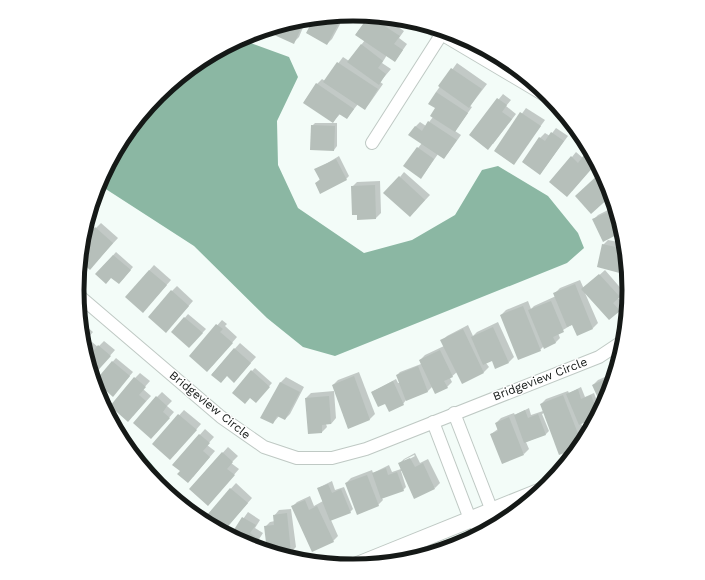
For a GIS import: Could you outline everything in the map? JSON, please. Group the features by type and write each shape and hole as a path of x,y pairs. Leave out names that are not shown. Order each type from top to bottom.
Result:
{"street":[{"path":"372,143 441,36"},
{"path":"445,37 524,83"},
{"name":"Bridgeview Circle","path":"84,300 221,417 264,447 297,458 332,458 366,449 599,357 615,346"},
{"path":"454,413 492,511 491,521"},
{"path":"433,422 470,519 478,527"},
{"path":"375,558 521,499"}],"shaded area":[{"path":"248,42 289,57 298,77 277,121 278,165 298,208 364,253 412,240 455,215 482,170 498,166 548,196 578,233 584,248 567,263 335,356 303,347 267,318 194,246 104,188 111,171 129,141 139,126 162,100 203,66"},
{"path":"125,432 175,492 139,454"}],"building":[{"path":"339,22 327,45 306,33 311,24"},
{"path":"365,22 379,23 400,36 394,44 403,50 395,62 355,35"},
{"path":"302,26 294,44 272,34 283,30"},
{"path":"361,44 383,61 378,68 386,74 379,85 347,62"},
{"path":"337,62 378,89 365,110 323,82"},
{"path":"451,68 482,89 469,108 438,86"},
{"path":"316,83 354,109 347,119 339,114 333,123 303,103"},
{"path":"436,92 468,113 455,132 430,116 435,108 428,104"},
{"path":"497,98 507,105 502,112 512,119 488,150 469,135"},
{"path":"520,112 541,126 514,165 494,151"},
{"path":"428,121 457,140 444,159 408,135 415,126 422,131"},
{"path":"311,125 335,126 334,151 310,150"},
{"path":"551,132 564,141 540,175 522,162 539,137 545,141"},
{"path":"417,147 434,159 421,179 403,166"},
{"path":"584,155 592,168 567,197 549,182 571,156 578,163"},
{"path":"336,159 347,180 320,194 315,183 320,180 314,169"},
{"path":"399,176 425,200 410,217 383,193"},
{"path":"596,176 606,201 591,214 575,196"},
{"path":"375,185 376,219 357,220 357,215 352,215 351,186"},
{"path":"609,211 615,235 603,242 592,219"},
{"path":"95,227 113,243 90,270 85,265 90,232"},
{"path":"602,244 618,247 621,273 597,267"},
{"path":"113,255 131,270 119,284 111,278 106,284 95,274"},
{"path":"149,270 167,285 143,313 125,297"},
{"path":"599,274 620,297 613,303 620,311 609,320 581,289"},
{"path":"575,284 593,329 577,336 572,325 567,327 553,293"},
{"path":"171,290 189,306 166,333 148,317"},
{"path":"551,301 564,332 553,337 556,343 544,349 528,310"},
{"path":"523,306 541,351 518,360 500,315"},
{"path":"184,317 203,333 189,348 171,332"},
{"path":"216,324 223,329 220,332 233,343 207,372 189,356"},
{"path":"493,327 509,363 495,369 492,361 483,365 471,337"},
{"path":"463,329 484,373 462,384 440,340"},
{"path":"98,345 111,356 97,372 91,350 93,352"},
{"path":"234,348 251,363 234,383 227,376 221,383 211,375"},
{"path":"440,350 453,377 444,381 448,388 435,394 419,360"},
{"path":"112,361 130,376 113,397 102,387 98,377"},
{"path":"418,366 428,392 406,401 396,375"},
{"path":"251,370 270,387 256,403 250,398 245,404 232,393"},
{"path":"354,376 370,420 348,429 332,385"},
{"path":"134,377 146,387 139,395 146,401 128,422 110,406"},
{"path":"606,379 598,399 592,385"},
{"path":"393,381 404,405 389,412 385,404 378,407 371,392"},
{"path":"280,382 300,392 285,420 277,416 273,424 260,418"},
{"path":"578,389 581,399 591,395 595,406 587,422 579,425 566,394"},
{"path":"563,395 579,435 567,452 559,455 540,404"},
{"path":"156,396 167,406 163,412 170,418 151,439 133,423"},
{"path":"329,396 331,424 322,425 322,433 308,434 305,398"},
{"path":"525,410 528,418 538,414 546,435 524,443 514,415"},
{"path":"178,414 197,430 170,460 152,444"},
{"path":"509,417 524,455 502,464 490,434 498,431 495,423"},
{"path":"199,434 210,443 203,451 210,457 188,483 177,474 180,471 172,465"},
{"path":"222,452 233,462 227,469 235,475 208,506 189,489"},
{"path":"410,458 415,467 423,463 435,489 414,499 398,463"},
{"path":"386,468 388,475 397,472 404,491 381,499 372,473"},
{"path":"367,475 379,506 357,515 345,483"},
{"path":"328,484 332,493 341,489 351,513 330,521 317,488"},
{"path":"230,488 248,503 227,527 206,516"},
{"path":"305,500 309,510 317,506 334,542 312,552 291,506"},
{"path":"287,513 291,552 266,545 264,526 274,525 273,515"},
{"path":"242,517 256,525 250,533 259,539 257,542 233,531"}]}
